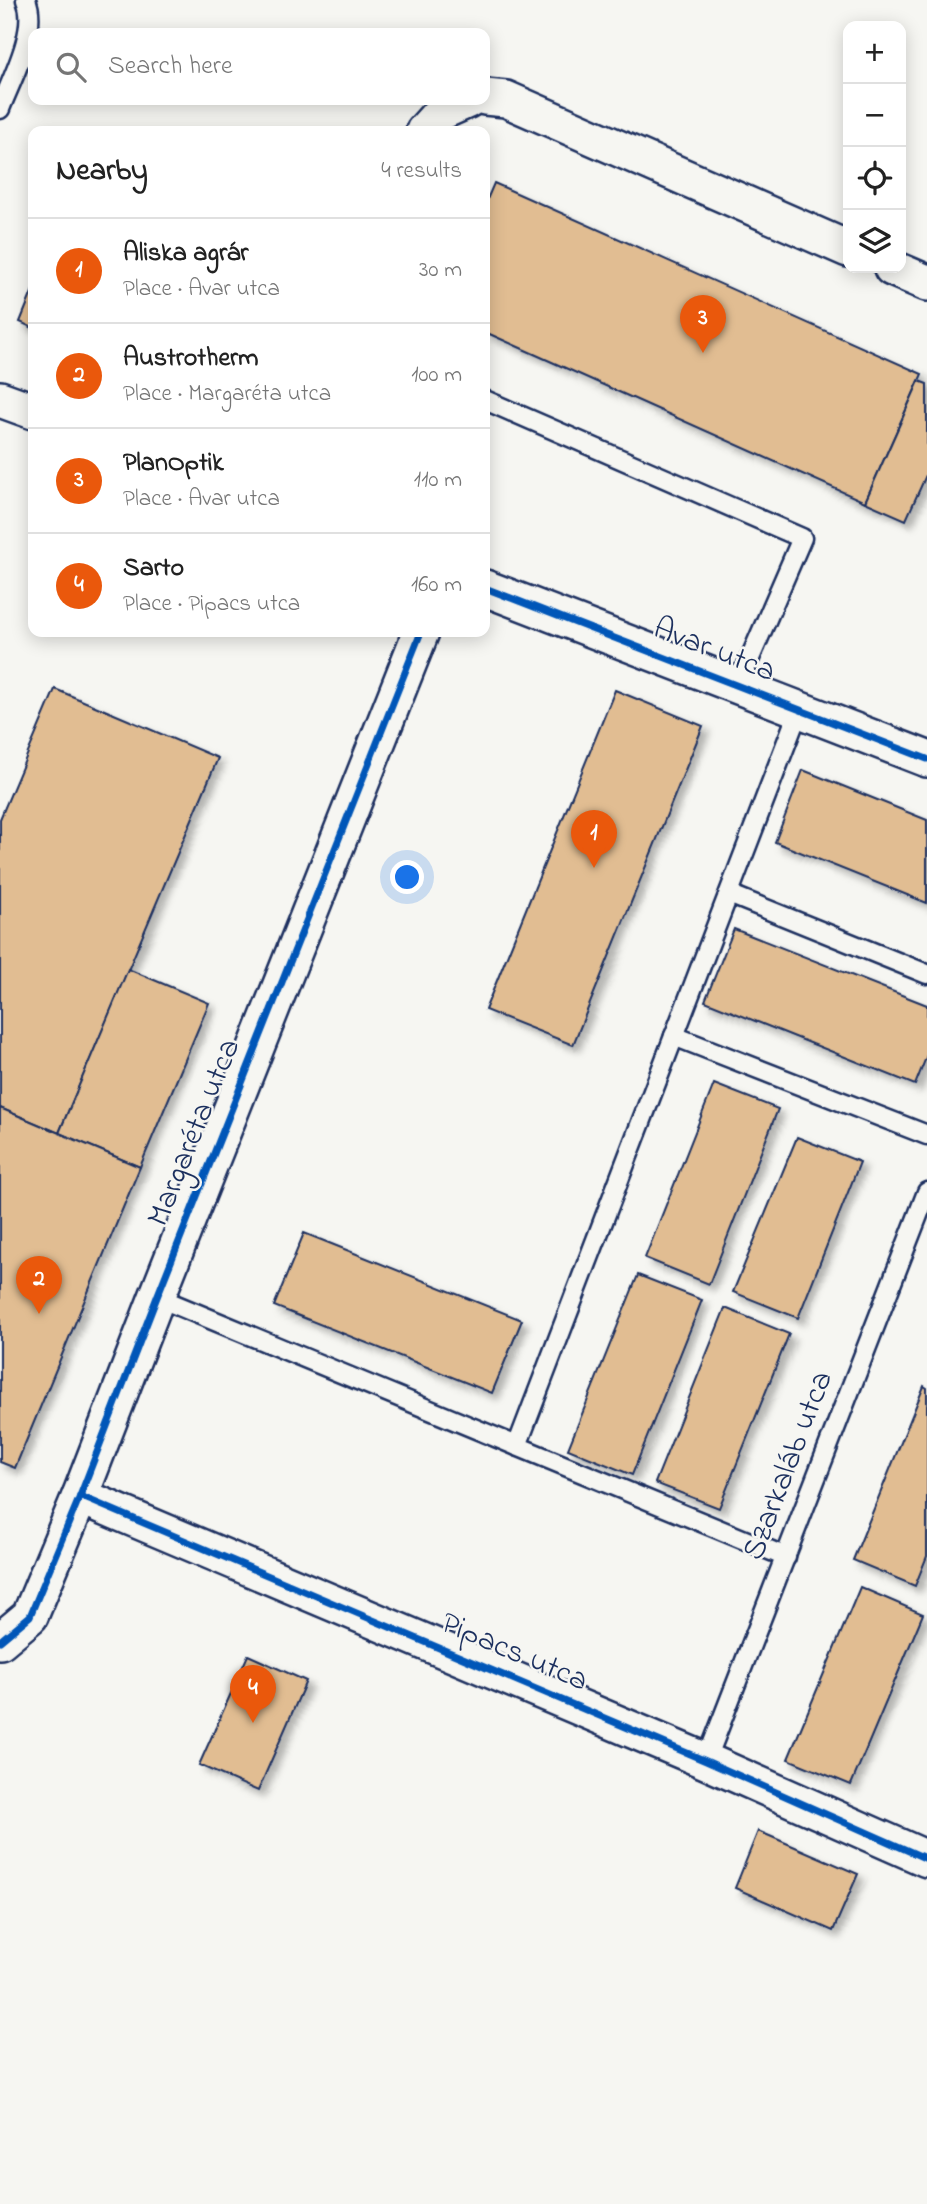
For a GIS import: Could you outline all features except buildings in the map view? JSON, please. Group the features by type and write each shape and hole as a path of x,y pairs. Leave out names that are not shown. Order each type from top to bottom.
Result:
{"street":[{"path":"490,97 506,99 843,247"},
{"path":"429,126 442,112 457,105"},
{"path":"904,273 927,282"},
{"path":"0,398 28,409"},
{"name":"Avar utca","path":"490,590 927,759"},
{"name":"Margaréta utca","path":"0,1641 30,1616 80,1496 419,637"},
{"name":"Pipacs utca","path":"80,1496 706,1761 927,1859"}],"lane":[{"path":"26,0 29,8 28,28"},
{"path":"0,108 28,34"},
{"path":"490,402 802,538 738,686"},
{"path":"517,1446 799,710"},
{"path":"729,894 927,974"},
{"path":"674,1036 927,1136"},
{"name":"Szarkaláb utca","path":"706,1761 927,1192"},
{"path":"157,1297 786,1557"}],"cycle path":[{"path":"490,590 927,759"},
{"path":"0,1641 30,1616 80,1496 419,637"},
{"path":"80,1496 706,1761 927,1859"}],"place":[{"name":"PlanOptik","path":"703,353"},
{"name":"Aliska agrár","path":"594,868"},
{"name":"Austrotherm","path":"39,1314"},
{"name":"Sarto","path":"253,1723"}]}
